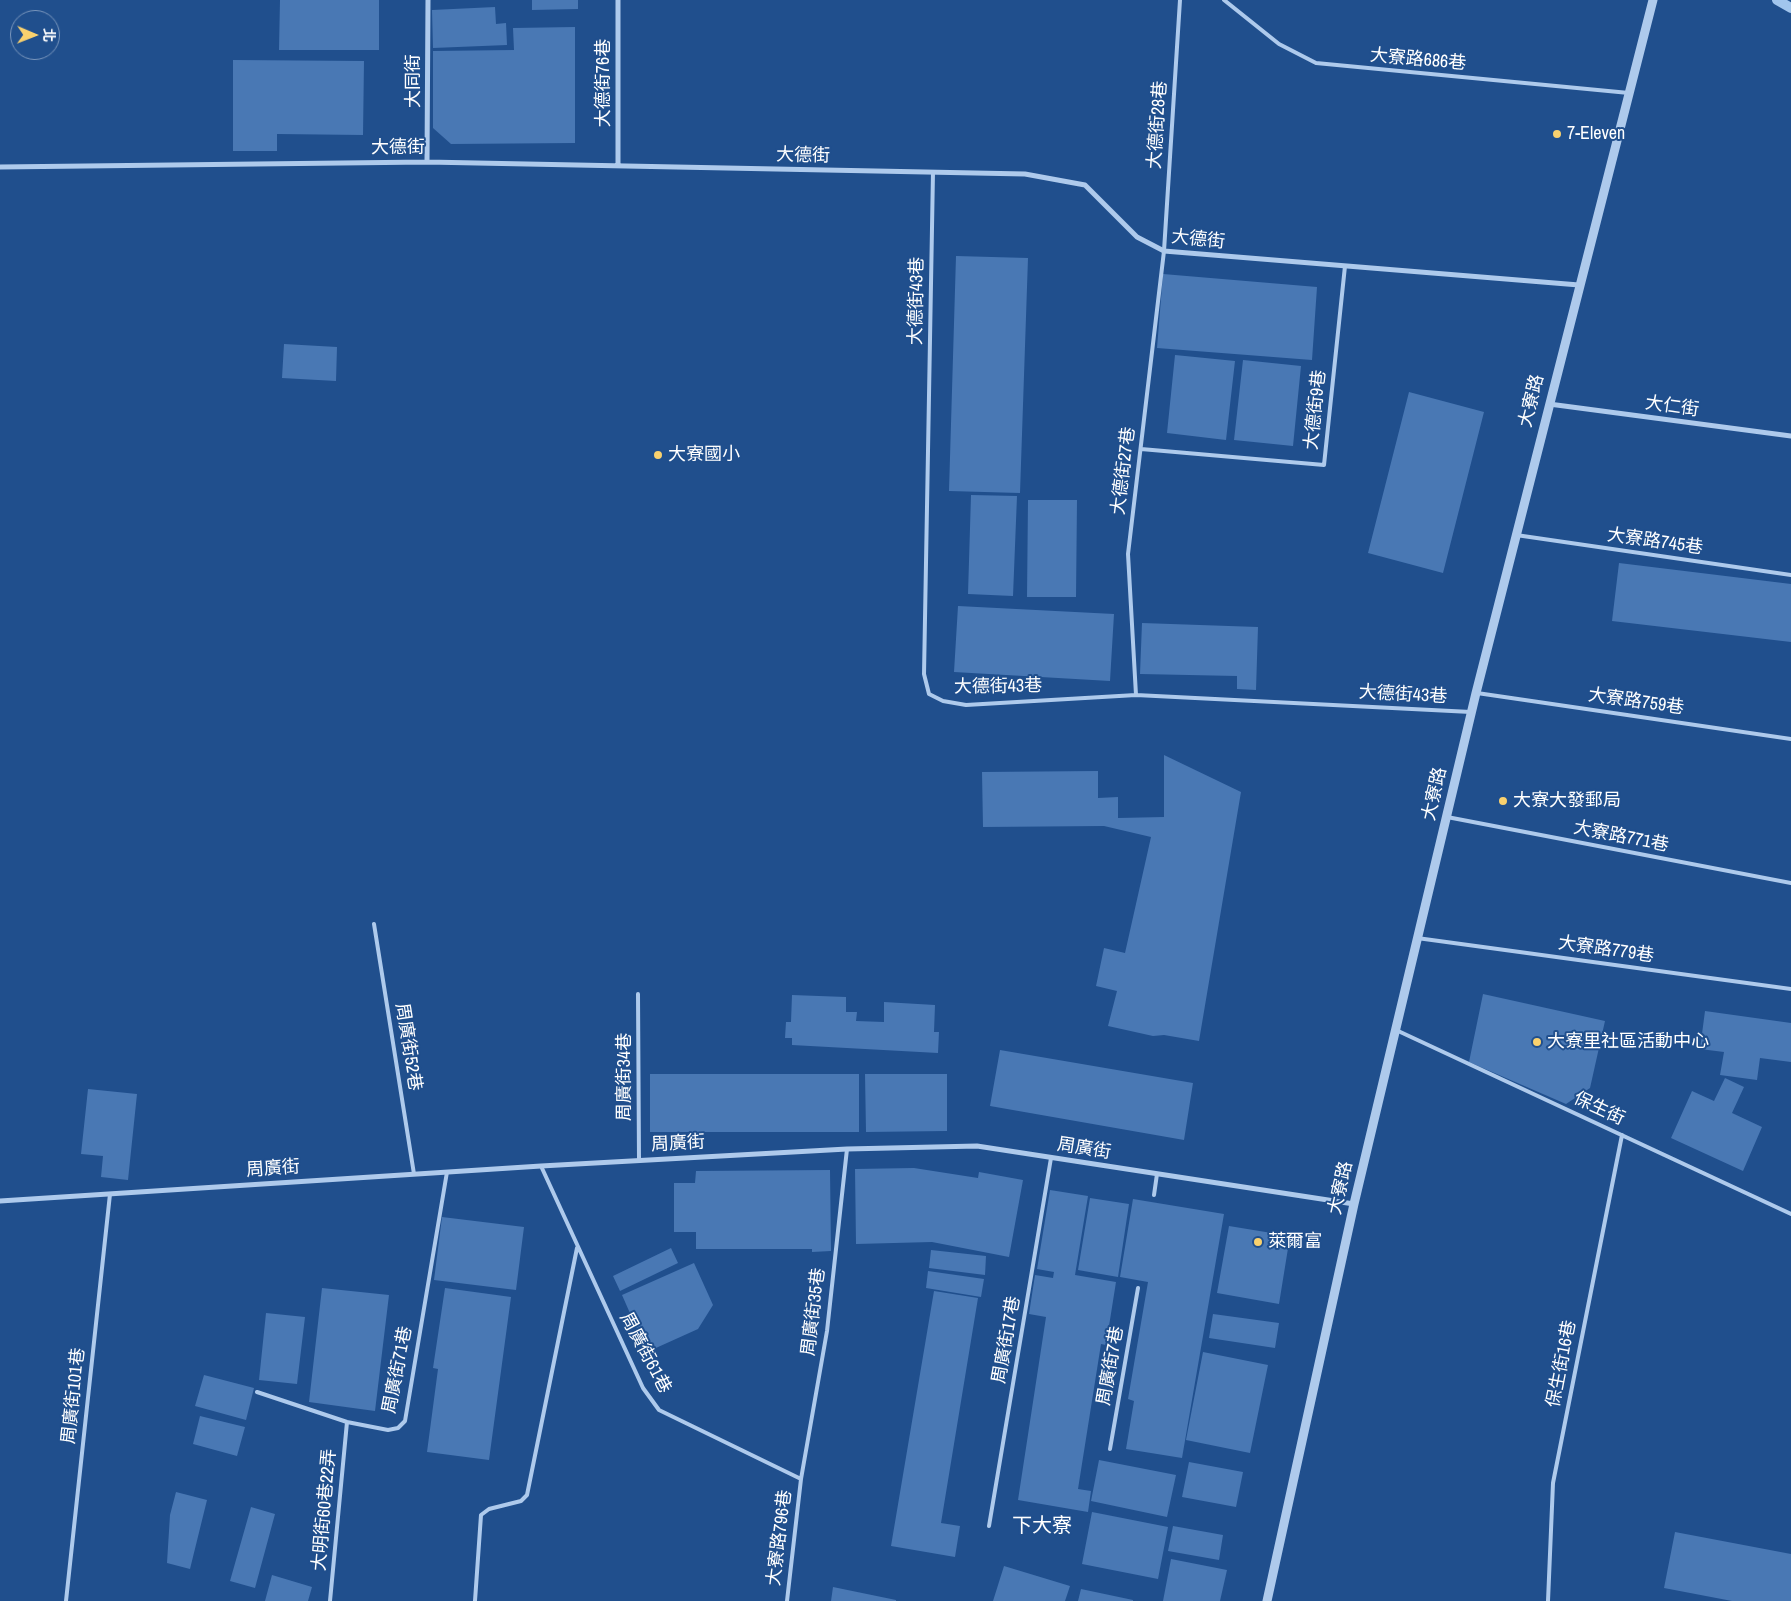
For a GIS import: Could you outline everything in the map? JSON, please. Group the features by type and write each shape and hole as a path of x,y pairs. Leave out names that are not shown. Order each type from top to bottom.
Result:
{"street":[{"name":"大同街","path":"428,0 428,162"},
{"name":"大德街76巷","path":"618,0 618,166"},
{"name":"大寮路","path":"1267,1601 1354,1204 1471,712 1548,404 1653,0"},
{"name":"大德街","path":"0,167 428,162 1025,174 1085,185 1137,237 1164,251 1579,285"},
{"name":"大仁街","path":"1548,404 1791,436"},
{"name":"周廣街","path":"0,1200 639,1160 846,1149 977,1146 1354,1204"}],"lane":[{"name":"大德街28巷","path":"1164,251 1180,0"},
{"name":"大寮路686巷","path":"1224,0 1279,44 1316,63 1629,93"},
{"name":"大德街43巷","path":"933,172 924,674 929,694 943,701 966,705 1136,695 1471,712"},
{"name":"大德街27巷","path":"1136,695 1128,554 1164,251"},
{"name":"大德街9巷","path":"1141,449 1324,465 1345,266"},
{"name":"大寮路745巷","path":"1515,535 1791,575"},
{"name":"大寮路759巷","path":"1476,693 1791,739"},
{"name":"大寮路771巷","path":"1446,817 1791,883"},
{"name":"周廣街52巷","path":"374,924 414,1174"},
{"name":"大寮路779巷","path":"1418,938 1791,990"},
{"name":"周廣街34巷","path":"638,994 639,1160"},
{"name":"保生街","path":"1395,1029 1791,1214"},
{"name":"保生街16巷","path":"1548,1601 1553,1483 1622,1135"},
{"name":"周廣街35巷","path":"801,1478 826,1331 846,1149"},
{"name":"周廣街17巷","path":"989,1526 1051,1158"},
{"name":"周廣街61巷","path":"541,1166 644,1388 659,1410 801,1478"},
{"name":"周廣街71巷","path":"257,1392 347,1422 388,1430 398,1428 406,1421 447,1172"},
{"path":"1154,1195 1157,1174"},
{"name":"周廣街101巷","path":"66,1601 110,1194"},
{"path":"475,1601 481,1515 489,1509 521,1501 527,1496 577,1246"},
{"name":"周廣街7巷","path":"1110,1449 1138,1288"},
{"name":"大明街60巷22弄","path":"330,1601 347,1422"},
{"name":"大寮路796巷","path":"787,1601 801,1478"}],"building":[{"path":"280,0 379,0 379,50 279,50"},
{"path":"532,0 578,0 578,9 532,10"},
{"path":"495,7 496,24 506,23 507,45 433,48 432,10"},
{"path":"575,27 575,143 451,144 433,128 433,51 514,50 513,28"},
{"path":"233,60 364,61 363,135 277,134 277,151 233,151"},
{"path":"956,256 1028,258 1020,493 949,491"},
{"path":"1163,274 1317,287 1312,360 1157,348"},
{"path":"284,344 337,347 336,381 282,378"},
{"path":"1175,355 1235,361 1226,440 1167,433"},
{"path":"1243,360 1301,366 1293,446 1234,440"},
{"path":"1409,392 1484,412 1443,573 1368,553"},
{"path":"971,495 1017,496 1013,596 968,594"},
{"path":"1028,500 1077,500 1076,597 1027,597"},
{"path":"1619,563 1791,584 1791,642 1612,621"},
{"path":"958,606 1114,614 1110,681 954,672"},
{"path":"1142,623 1258,627 1256,690 1237,689 1237,676 1140,674"},
{"path":"1164,755 1241,792 1199,1041 1164,1035 1153,1036 1108,1026 1117,991 1096,986 1104,948 1125,953 1151,837 1104,826 983,827 982,772 1098,771 1098,798 1118,797 1118,818 1164,817"},
{"name":"大寮里社區活動中心","path":"1483,994 1605,1021 1590,1088 1566,1104 1469,1062"},
{"path":"792,995 846,997 846,1012 857,1012 856,1021 884,1022 884,1002 935,1005 934,1032 939,1032 938,1053 792,1045 792,1038 785,1038 786,1022 791,1022"},
{"path":"1705,1011 1791,1023 1791,1062 1760,1058 1757,1080 1720,1075 1724,1052 1700,1049"},
{"path":"1000,1050 1193,1083 1184,1140 990,1106"},
{"path":"650,1074 859,1074 859,1132 650,1132"},
{"path":"865,1074 947,1074 947,1131 866,1132"},
{"path":"1725,1078 1744,1087 1732,1113 1762,1127 1743,1171 1671,1138 1692,1091 1714,1101"},
{"path":"88,1089 137,1094 128,1180 101,1177 103,1156 81,1154"},
{"path":"914,1168 978,1178 979,1172 1023,1180 1009,1257 932,1242 856,1244 855,1169"},
{"path":"830,1170 831,1251 812,1252 812,1249 696,1249 696,1232 674,1232 674,1183 695,1183 696,1171"},
{"path":"1050,1190 1088,1196 1075,1275 1116,1282 1106,1345 1101,1344 1078,1489 1091,1491 1088,1512 1018,1500 1046,1317 1029,1314 1035,1275 1053,1278 1054,1272 1037,1269"},
{"path":"1090,1198 1129,1204 1118,1277 1078,1270"},
{"path":"1133,1199 1224,1214 1182,1458 1126,1449 1134,1401 1128,1399 1148,1282 1120,1277"},
{"path":"442,1217 524,1227 516,1290 434,1280"},
{"path":"1229,1226 1290,1236 1279,1304 1217,1293"},
{"path":"671,1248 678,1263 620,1291 613,1276"},
{"path":"931,1250 986,1256 985,1275 929,1268"},
{"path":"694,1263 713,1305 698,1329 647,1352 622,1295"},
{"path":"928,1271 984,1279 981,1297 926,1288"},
{"path":"322,1288 389,1295 375,1411 309,1402"},
{"path":"445,1288 511,1297 489,1460 427,1452 438,1369 433,1368"},
{"path":"934,1291 978,1298 941,1523 960,1526 955,1557 891,1546"},
{"path":"266,1313 305,1317 297,1384 259,1380"},
{"path":"1213,1314 1279,1323 1275,1348 1209,1338"},
{"path":"1203,1352 1268,1365 1250,1453 1186,1440"},
{"path":"204,1375 254,1388 246,1420 195,1406"},
{"path":"200,1416 245,1427 237,1456 193,1444"},
{"path":"1099,1460 1176,1475 1167,1517 1091,1501"},
{"path":"1189,1462 1243,1472 1236,1507 1182,1497"},
{"path":"176,1492 207,1500 190,1569 167,1563 170,1515"},
{"path":"251,1507 275,1514 255,1588 230,1581"},
{"path":"1092,1512 1168,1527 1158,1579 1082,1564"},
{"path":"1173,1526 1223,1535 1219,1560 1168,1551"},
{"path":"1675,1532 1791,1554 1791,1601 1732,1601 1664,1588"},
{"path":"1171,1559 1227,1570 1220,1601 1163,1601"},
{"path":"1004,1566 1070,1586 1065,1601 993,1601"},
{"path":"272,1575 312,1587 308,1601 265,1601"},
{"path":"833,1587 896,1600 896,1601 831,1601"},
{"path":"1081,1589 1133,1600 1133,1601 1078,1601"}],"waterway":[{"path":"1777,0 1791,8"}],"place":[{"name":"7-Eleven","path":"1557,134"},
{"name":"大寮國小","path":"658,455"},
{"name":"大寮大發郵局","path":"1503,801"},
{"name":"大寮里社區活動中心","path":"1537,1042"},
{"name":"萊爾富","path":"1258,1242"}],"district":[{"name":"下大寮","path":"1042,1527"}]}
